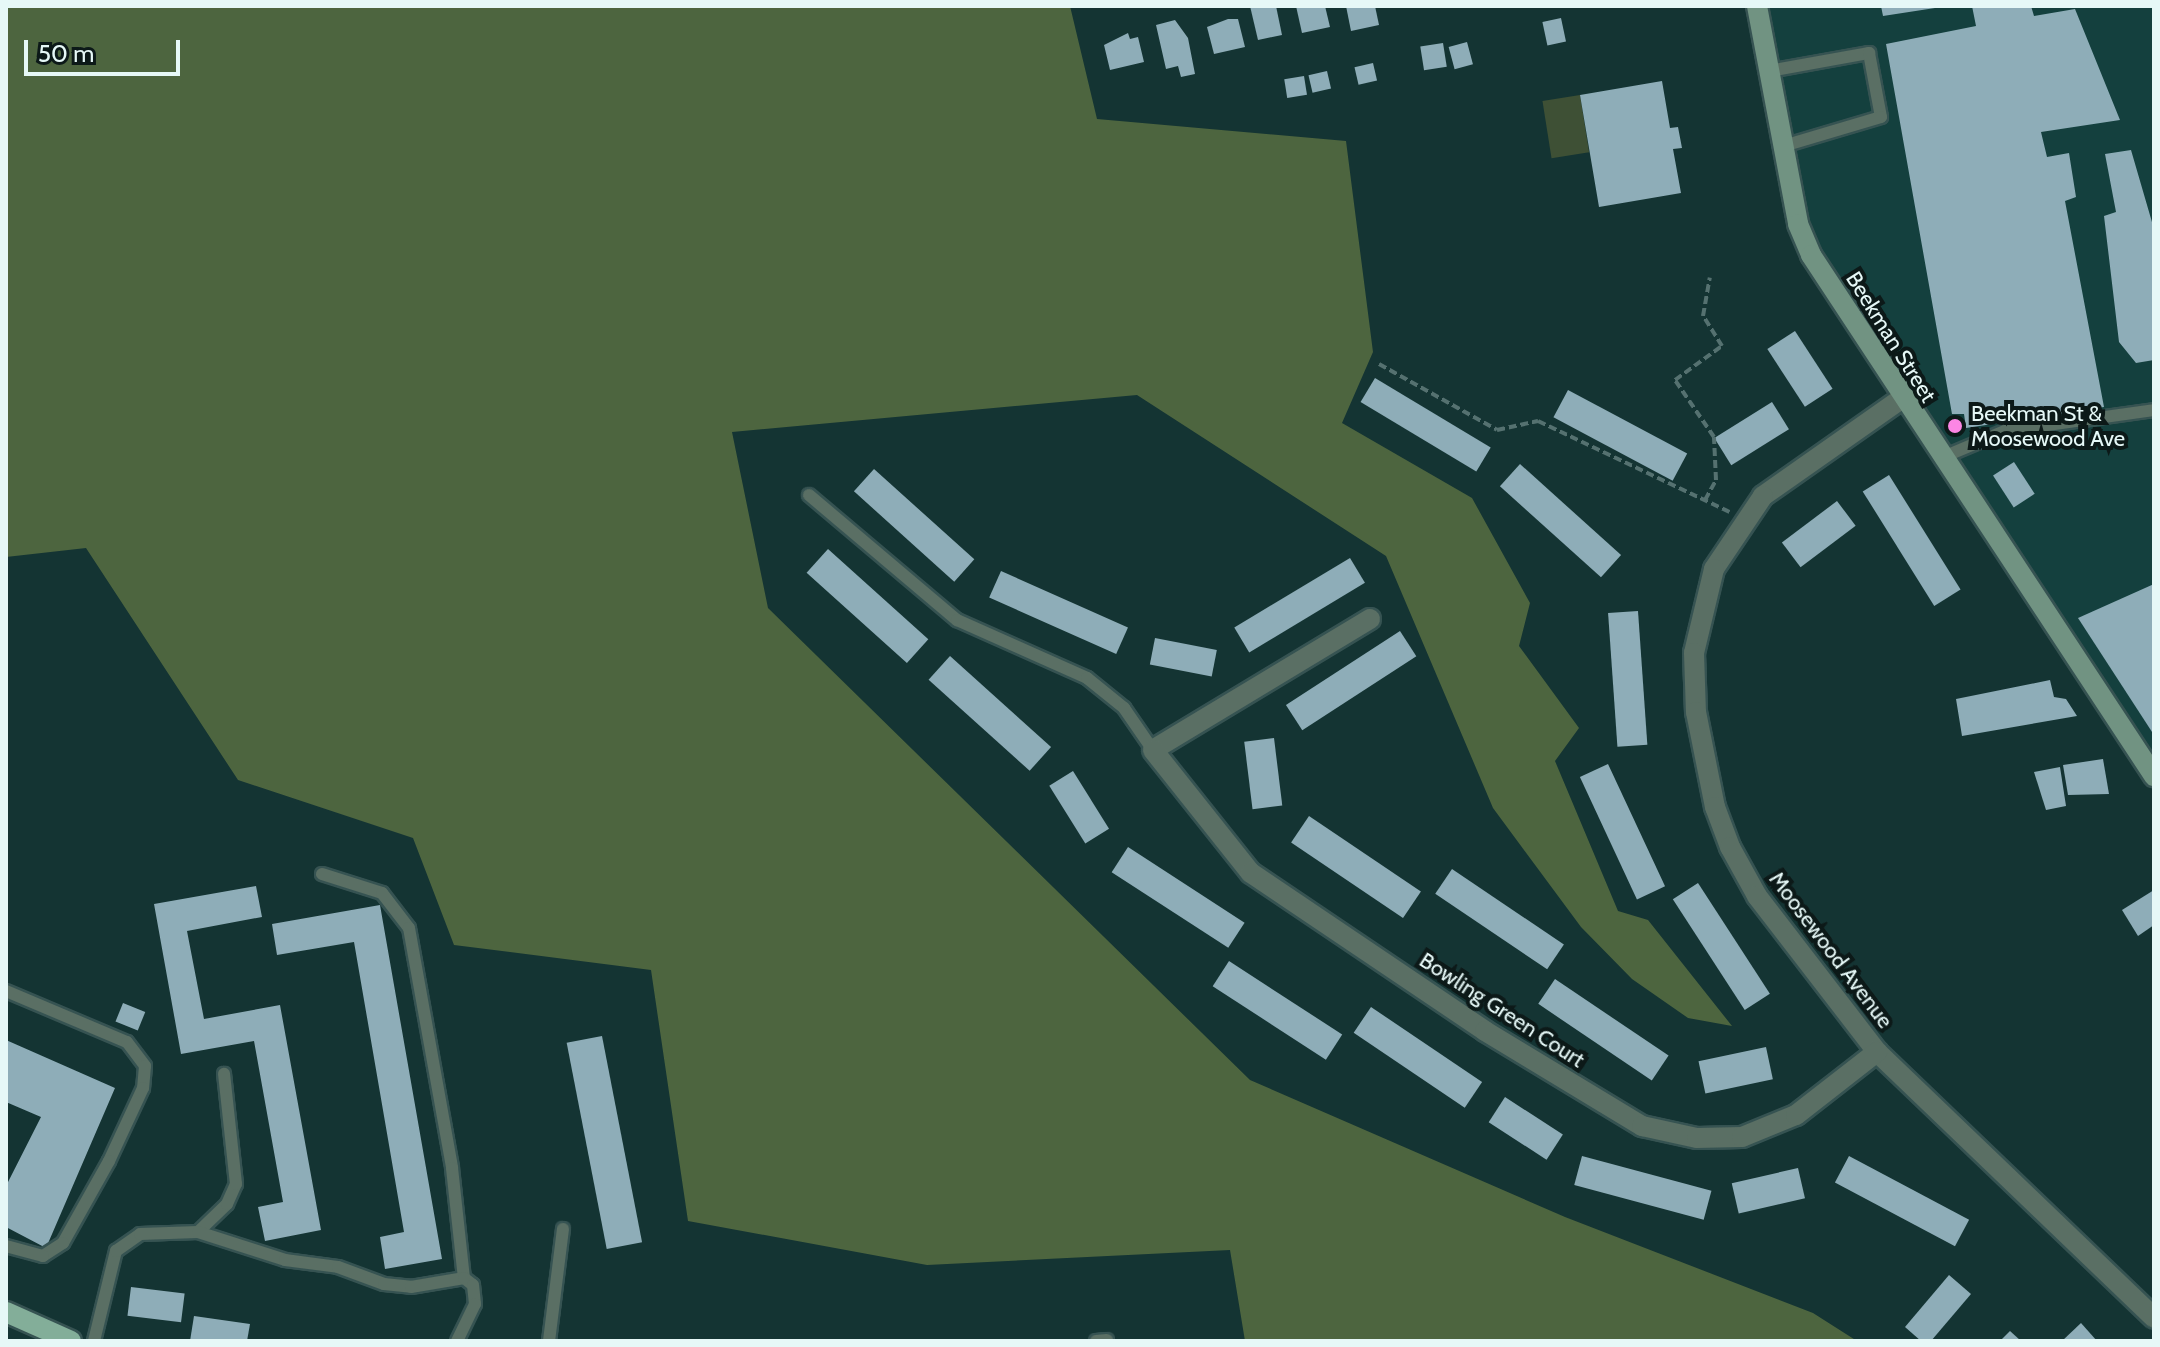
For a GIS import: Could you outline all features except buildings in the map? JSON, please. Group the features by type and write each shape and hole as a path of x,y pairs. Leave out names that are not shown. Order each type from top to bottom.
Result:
{"main road":[{"name":"Beekman Street","path":"1757,6 1798,224 1811,255 1901,399 2154,776"},
{"path":"6,1312 71,1341"}],"street":[{"name":"Moosewood Avenue","path":"1901,399 1786,476 1743,518 1714,569 1694,653 1696,712 1712,795 1730,847 1757,896 1877,1052 2154,1318"},
{"path":"1153,750 1370,619"},
{"name":"Bowling Green Court","path":"1153,750 1251,873 1485,1031 1642,1126 1697,1138 1742,1137 1796,1115 1877,1052"}],"lane":[{"path":"1769,71 1869,53 1881,117 1784,146"},
{"path":"1941,458 2005,431 2154,410"},
{"path":"809,495 957,620 1087,678 1124,708 1153,750"},
{"path":"322,874 382,893 409,928 452,1168 464,1278 476,1294 473,1316 457,1341"},
{"path":"6,991 127,1042 145,1066 143,1088 109,1161 63,1243 43,1256 6,1246"},
{"path":"198,1232 227,1204 236,1184 224,1074"},
{"path":"549,1341 563,1229"},
{"path":"94,1341 116,1251 140,1234 198,1232 285,1260 338,1267 384,1284 411,1287 464,1278"}],"path":[{"path":"1705,500 1716,480 1714,437 1675,380 1722,346 1703,316 1710,278"},
{"path":"1379,364 1497,430 1538,421 1743,518"}],"shaded area":[{"path":"6,6 1070,6 1097,119 1346,141 1373,352 1342,423 1472,498 1530,603 1519,646 1579,728 1555,761 1618,911 1648,920 1732,1026 1688,1018 1632,979 1581,927 1493,808 1386,556 1137,395 732,432 768,608 1250,1080 1565,1217 1813,1313 1857,1341 1245,1341 1230,1250 927,1265 688,1221 651,970 454,945 413,838 238,780 86,548 6,557"},
{"path":"1757,6 2154,6 2154,776 1811,255"},
{"path":"1580,95 1589,152 1552,158 1542,101"}],"place":[{"name":"Beekman St & Moosewood Ave","path":"1955,426"}]}
